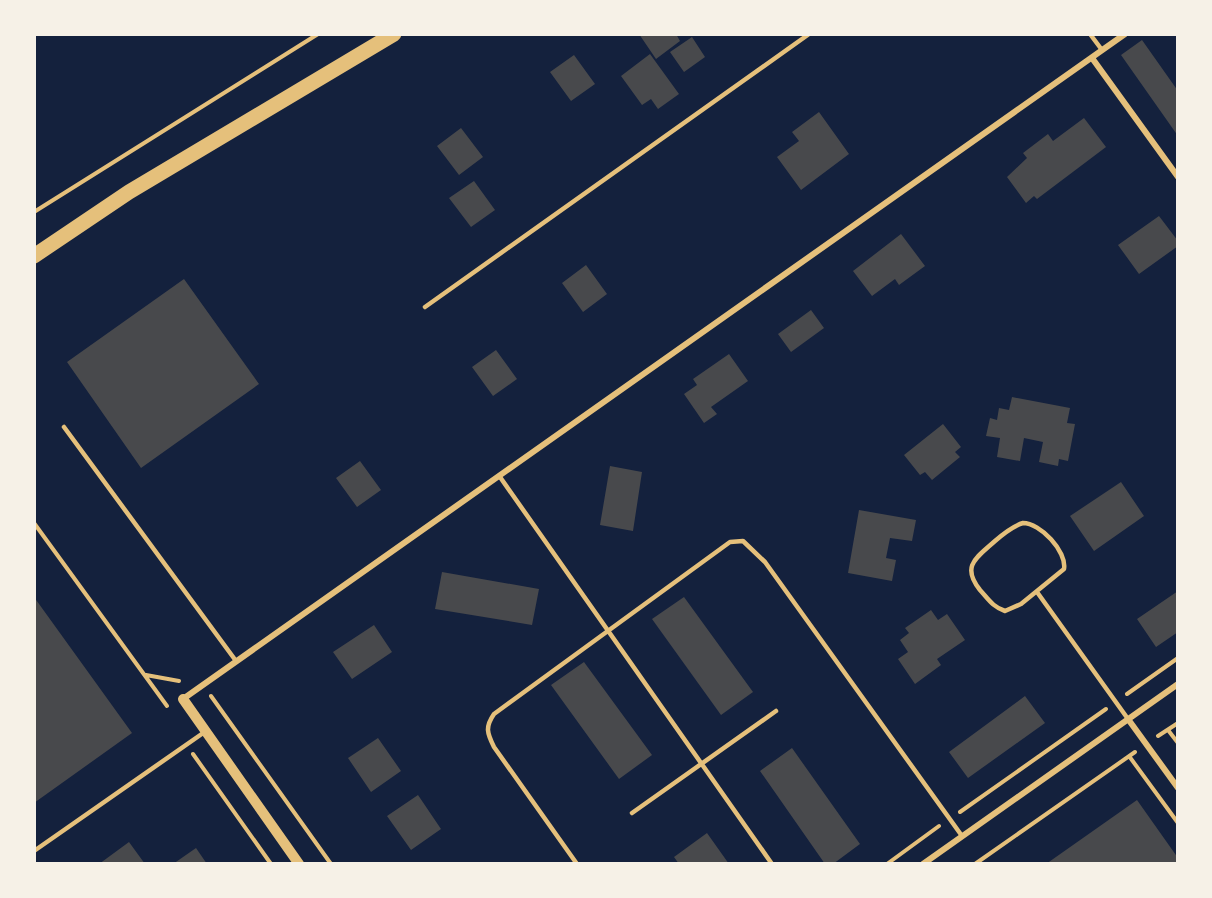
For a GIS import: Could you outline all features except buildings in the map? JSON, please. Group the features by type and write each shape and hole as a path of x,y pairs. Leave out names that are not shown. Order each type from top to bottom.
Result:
{"main road":[{"path":"34,256 129,192 394,34"}],"street":[{"path":"299,864 183,699 1125,34"},
{"path":"1092,57 1178,177"},
{"path":"923,864 1178,684"},
{"path":"1128,719 1178,788"}],"lane":[{"path":"425,307 809,34"},
{"path":"1090,34 1102,51"},
{"path":"64,427 236,661"},
{"path":"500,477 772,864"},
{"path":"1023,523 1039,528 1065,562 1064,569 1037,592 1021,604 1005,611 994,607 971,579 971,569 975,559 1000,537 1023,523"},
{"path":"577,864 494,747 487,732 489,722 495,714 730,542 743,541 765,562 962,836"},
{"path":"1037,592 1128,719"},
{"path":"632,813 776,711"},
{"path":"34,850 206,731"}],"path":[{"path":"34,212 318,34"},
{"path":"34,524 144,675 203,684 331,864"},
{"path":"887,864 1178,658"},
{"path":"975,864 1178,723"},
{"path":"1168,730 1178,743"},
{"path":"187,745 271,864"},
{"path":"1129,756 1178,824"}]}
